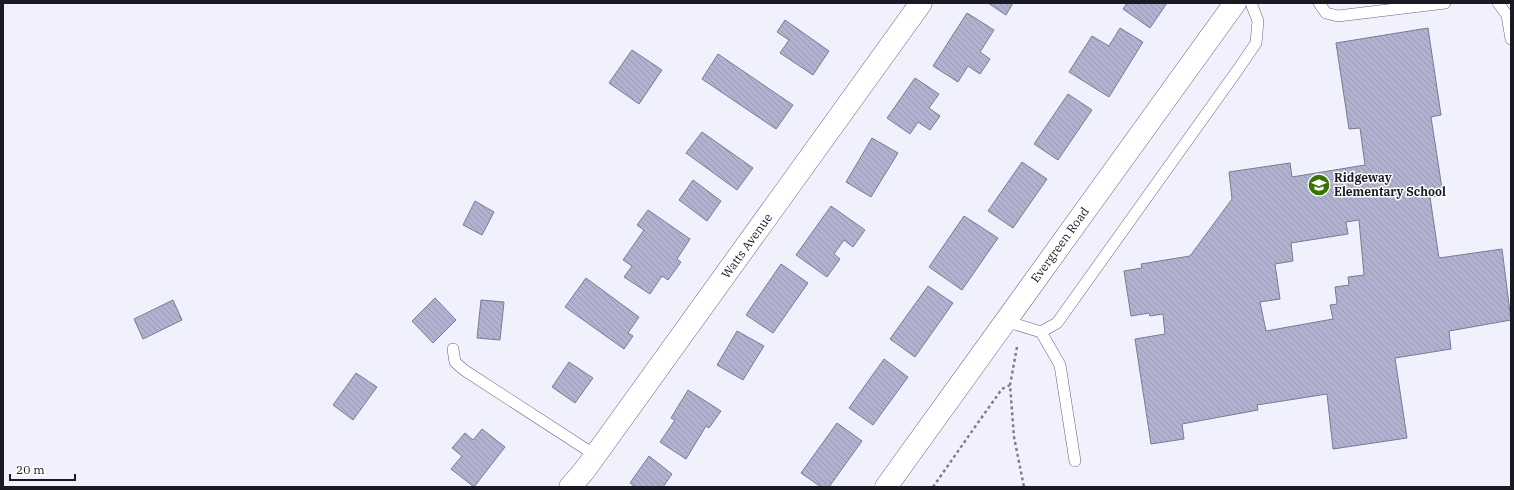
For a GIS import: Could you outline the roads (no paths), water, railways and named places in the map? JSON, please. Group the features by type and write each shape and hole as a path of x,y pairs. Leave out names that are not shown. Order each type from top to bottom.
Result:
{"street":[{"name":"Watts Avenue","path":"570,487 921,3"},
{"name":"Evergreen Road","path":"886,487 1235,3"}],"lane":[{"path":"1041,332 1057,323 1256,43 1258,21 1251,3"},
{"path":"1319,3 1326,13 1338,16 1445,3"},
{"path":"1498,3 1507,15 1511,39"},
{"path":"1005,321 1041,332 1060,365 1075,461"},
{"path":"453,349 455,362 464,370 595,454"}],"place":[{"name":"Ridgeway Elementary School","path":"1319,185"}]}
